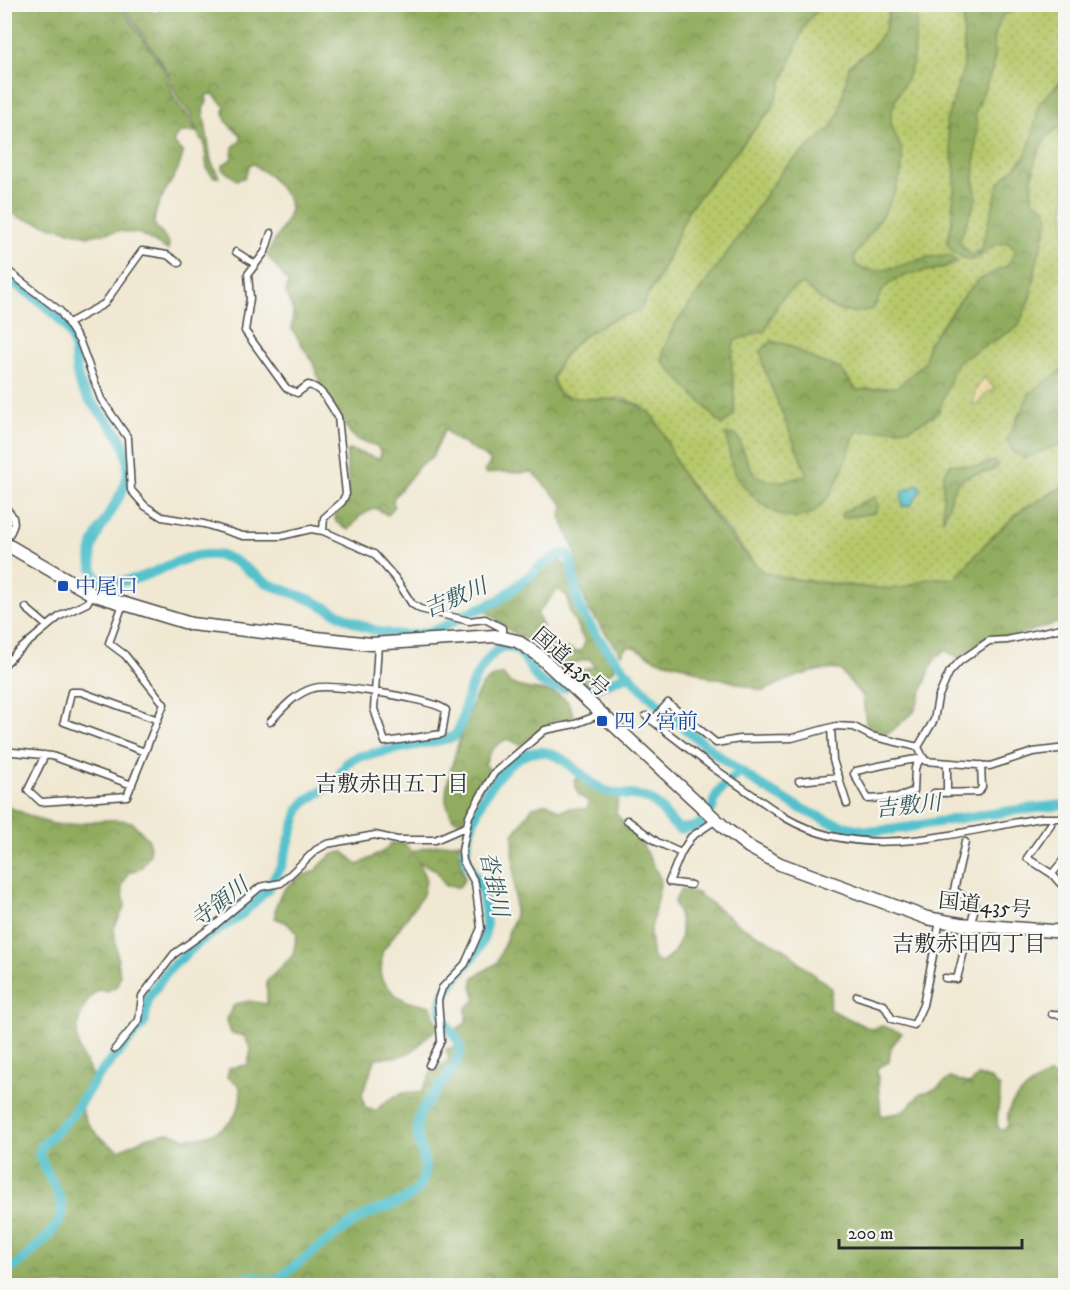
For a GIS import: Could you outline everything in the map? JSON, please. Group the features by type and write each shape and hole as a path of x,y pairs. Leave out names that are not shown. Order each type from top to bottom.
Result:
{"highway":[{"name":"国道435号","path":"4,543 92,594 191,624 378,644 502,637 517,641 537,654 716,820 749,847 780,864 940,921 1065,932"}],"street":[{"path":"271,233 265,252 248,274 250,298 245,331 286,388 297,393 308,385 313,386 332,406 338,417 346,494 342,502 324,518 323,531"},
{"path":"69,322 104,304 142,251 167,255 179,263"},
{"path":"236,252 255,264"},
{"path":"4,268 37,292 69,322 81,342 101,399 128,438 131,490 145,506 162,517 204,524 243,536 281,536 311,528 323,531 374,554 396,579 412,604 464,620 485,619 495,622 502,628 502,637"},
{"path":"4,507 14,516 15,522 4,543"},
{"path":"4,665 60,616 87,603 92,594"},
{"path":"45,755 28,790 41,802 127,796 164,704 125,655 109,643 123,604"},
{"path":"26,608 48,626"},
{"path":"918,747 934,720 938,698 949,673 964,657 989,641 1007,640 1065,627"},
{"path":"270,722 288,702 311,688 374,693 425,700 446,710 442,735 385,742 374,709 374,693 378,644"},
{"path":"145,752 64,722 71,692 81,692 158,720"},
{"path":"918,747 871,736 854,727 831,728 792,738 740,739 716,743 668,703 651,717 712,767 797,825 861,843 894,842 1042,818 1065,818"},
{"path":"429,1065 441,1041 438,1000 442,988 465,963 481,927 474,883 463,861 465,827 494,773 540,734 601,714"},
{"path":"831,728 833,760 848,804"},
{"path":"918,747 922,758 926,761 981,765 998,764 1033,752 1065,748"},
{"path":"4,751 45,755 132,785"},
{"path":"922,758 915,768 914,791 897,797 868,799 854,774 856,771 922,758"},
{"path":"947,763 947,793"},
{"path":"934,793 979,792 982,787 981,765"},
{"path":"799,781 839,777"},
{"path":"627,820 657,842 681,853"},
{"path":"691,885 669,882 681,853 691,837 716,820"},
{"path":"1051,825 1049,832 1025,856 1052,874 1063,886"},
{"path":"115,1049 139,1020 142,996 174,954 215,926 245,898 263,886 281,883 316,850 327,844 375,835 397,840 435,840 465,827"},
{"path":"945,978 957,979 972,925 974,903 954,890 965,842"},
{"path":"1052,874 1065,858"},
{"path":"856,996 884,1005 892,1019 914,1025 923,1005 940,921"},
{"path":"1052,1014 1065,1015"}],"green space":[{"path":"5,4 120,5 163,68 176,102 187,114 196,132 181,132 173,142 183,153 181,162 155,214 154,224 169,243 168,250 140,234 119,231 88,236 18,217 5,207"},
{"path":"160,4 822,5 807,22 772,108 689,209 661,273 639,311 612,320 587,334 566,353 552,378 559,395 621,401 647,411 660,426 682,473 734,541 763,571 789,578 875,588 902,588 931,578 955,579 986,543 1020,511 1065,486 1065,618 1057,623 1008,638 979,642 959,658 944,650 933,662 914,712 889,733 875,731 866,723 863,697 840,670 811,672 763,691 720,678 711,678 685,666 657,660 634,647 626,647 621,654 588,609 578,581 576,554 561,517 563,504 532,472 487,474 484,472 490,463 489,459 452,437 445,429 432,457 420,465 393,499 394,507 388,515 375,508 360,516 349,530 336,522 334,513 346,498 348,491 347,451 351,450 379,459 381,454 377,446 358,440 351,434 324,394 313,363 292,329 293,310 286,293 288,282 267,255 290,212 286,195 269,175 254,164 250,164 244,178 237,180 222,169 222,166 232,158 233,147 241,140 241,135 228,123 224,116 225,107 213,94 206,95 207,102 203,109 211,161 219,177 214,177 207,169 204,141 200,139 190,113 179,101 165,68 123,5 141,5 155,13 159,11"},
{"path":"822,5 1065,5 1065,485 1020,511 986,543 955,579 930,578 902,588 880,589 780,577 761,571 682,474 655,418 641,406 621,398 593,401 559,395 553,378 567,353 587,334 612,320 639,311 661,274 689,209 772,108 807,22"},
{"path":"890,5 918,5 911,68 896,99 891,119 902,154 902,167 899,181 887,208 854,256 856,265 867,270 889,269 938,256 951,256 957,262 939,269 910,274 892,282 885,288 873,309 842,311 820,299 803,284 788,292 779,303 765,331 735,340 732,359 734,415 722,425 662,361 664,348 674,326 742,232 785,167 831,128 839,113 849,66 873,47 885,29"},
{"path":"963,5 1017,5 1015,10 1002,16 993,40 995,56 992,70 975,113 977,126 974,183 977,197 959,242 972,256 977,250 979,252 975,260 959,256 947,243 952,221 955,171 946,123 964,66"},
{"path":"1065,71 1065,125 1047,137 1041,146 1034,167 1032,200 1044,207 1049,217 1036,265 1031,296 1018,327 957,362 938,413 911,428 856,432 836,484 824,503 816,510 805,516 793,517 771,510 751,493 736,475 726,434 737,435 750,467 761,478 768,481 784,481 807,474 764,369 761,351 772,341 789,345 813,359 841,369 856,390 897,387 925,362 928,344 964,295 980,279 1007,266 1016,252 1010,243 1000,244 989,249 979,258 999,183 1024,158 1032,139 1039,103 1060,82"},
{"path":"1065,368 1065,443 1025,458 1013,453 1007,439 1030,393"},
{"path":"994,461 998,464 995,469 972,475 959,482 952,494 943,521 943,475 951,464 978,466"},
{"path":"876,496 878,505 875,513 842,518 841,513"},
{"path":"558,559 569,568 570,587 579,614 608,656 614,669 599,680 583,683 571,679 571,674 595,666 590,659 560,666 537,645 509,630 485,610 533,581 547,566","holes":["558,589 568,597 569,611 585,642 582,650 576,652 550,643 541,631 543,626 537,614"]},
{"path":"503,674 515,685 561,696 568,702 574,716 554,721 520,745 508,739 497,745 491,751 485,764 491,771 465,817 459,821 453,819 446,801 446,791 458,744 480,689 490,679"},
{"path":"578,776 603,795 618,798 616,814 641,842 661,880 650,934 653,959 661,963 669,957 678,944 681,928 674,903 681,889 697,893 741,926 788,951 800,964 832,988 829,1009 870,1029 882,1026 902,1033 891,1047 889,1062 877,1068 881,1116 899,1113 920,1094 935,1089 950,1078 970,1084 978,1076 989,1078 1000,1087 997,1123 998,1128 1003,1131 1008,1125 1010,1107 1020,1094 1049,1074 1060,1079 1065,1074 1065,1285 5,1285 4,806 40,820 62,825 104,820 132,822 149,840 150,854 142,867 128,873 122,886 125,906 114,928 120,976 117,986 107,991 97,990 91,996 82,1011 77,1037 78,1046 91,1075 82,1096 82,1112 105,1142 120,1150 156,1135 171,1133 187,1138 205,1136 221,1129 233,1118 241,1093 240,1086 227,1077 229,1068 248,1065 251,1049 244,1036 231,1033 226,1019 235,1004 249,1001 267,1004 267,981 293,955 297,934 287,923 275,918 279,898 292,882 316,870 332,855 339,853 344,852 358,865 384,851 391,843 404,843 412,852 431,846 460,842 459,854 465,879 459,887 445,886 436,870 419,862 426,880 423,895 382,952 381,978 394,994 408,1002 431,1006 438,1029 428,1035 411,1052 376,1058 362,1094 365,1108 376,1111 396,1096 421,1093 431,1073 449,1060 446,1049 457,1047 462,1043 456,1029 466,1023 466,1008 476,1000 472,986 474,977 497,963 515,915 513,835 533,807 547,803 560,811 569,808 587,809 589,802 578,794 574,781"}],"sand":[{"path":"984,377 995,389 986,393 978,404 973,404 975,391"}],"water":[{"path":"919,484 921,490 910,506 902,506 902,492"}],"waterway":[{"name":"吉敷川","path":"4,277 47,307 68,330 73,343 81,387 118,434 127,456 128,469 120,497 96,536 92,550 92,564 97,578 128,581 200,555 222,556 236,562 267,583 313,601 358,624 388,634 403,635 420,634 442,628 466,614 499,600 554,558 562,554 569,555 580,608 599,639 629,675 710,749 755,781 800,808 841,825 877,831 1007,811 1066,805"},
{"name":"寺領川","path":"4,1272 41,1243 60,1219 62,1209 60,1200 39,1154 42,1146 71,1116 97,1077 144,1023 148,998 168,970 199,942 241,915 266,891 281,867 299,809 306,801 334,783 348,762 357,757 454,737 461,725 468,695 475,680 489,657 501,647 510,647 521,654 541,682 564,688"},
{"name":"寺領川","path":"583,689 598,687 628,675"},
{"name":"沓掛川","path":"200,1286 254,1277 270,1282 277,1280 362,1217 413,1194 422,1182 425,1166 417,1125 419,1117 453,1068 460,1052 460,1046 443,1018 442,1003 445,993 479,947 486,925 481,889 466,857 468,837 482,801 492,784 505,769 519,758 535,752 551,754 565,761 603,790 649,799 679,829 695,827 707,819"},
{"name":"沓掛川","path":"712,809 719,791 741,771"}],"place":[{"name":"中尾口","path":"63,586"},
{"name":"四ノ宮前","path":"602,721"}],"district":[{"name":"吉敷赤田五丁目","path":"392,783"},
{"name":"吉敷赤田四丁目","path":"969,943"}]}
